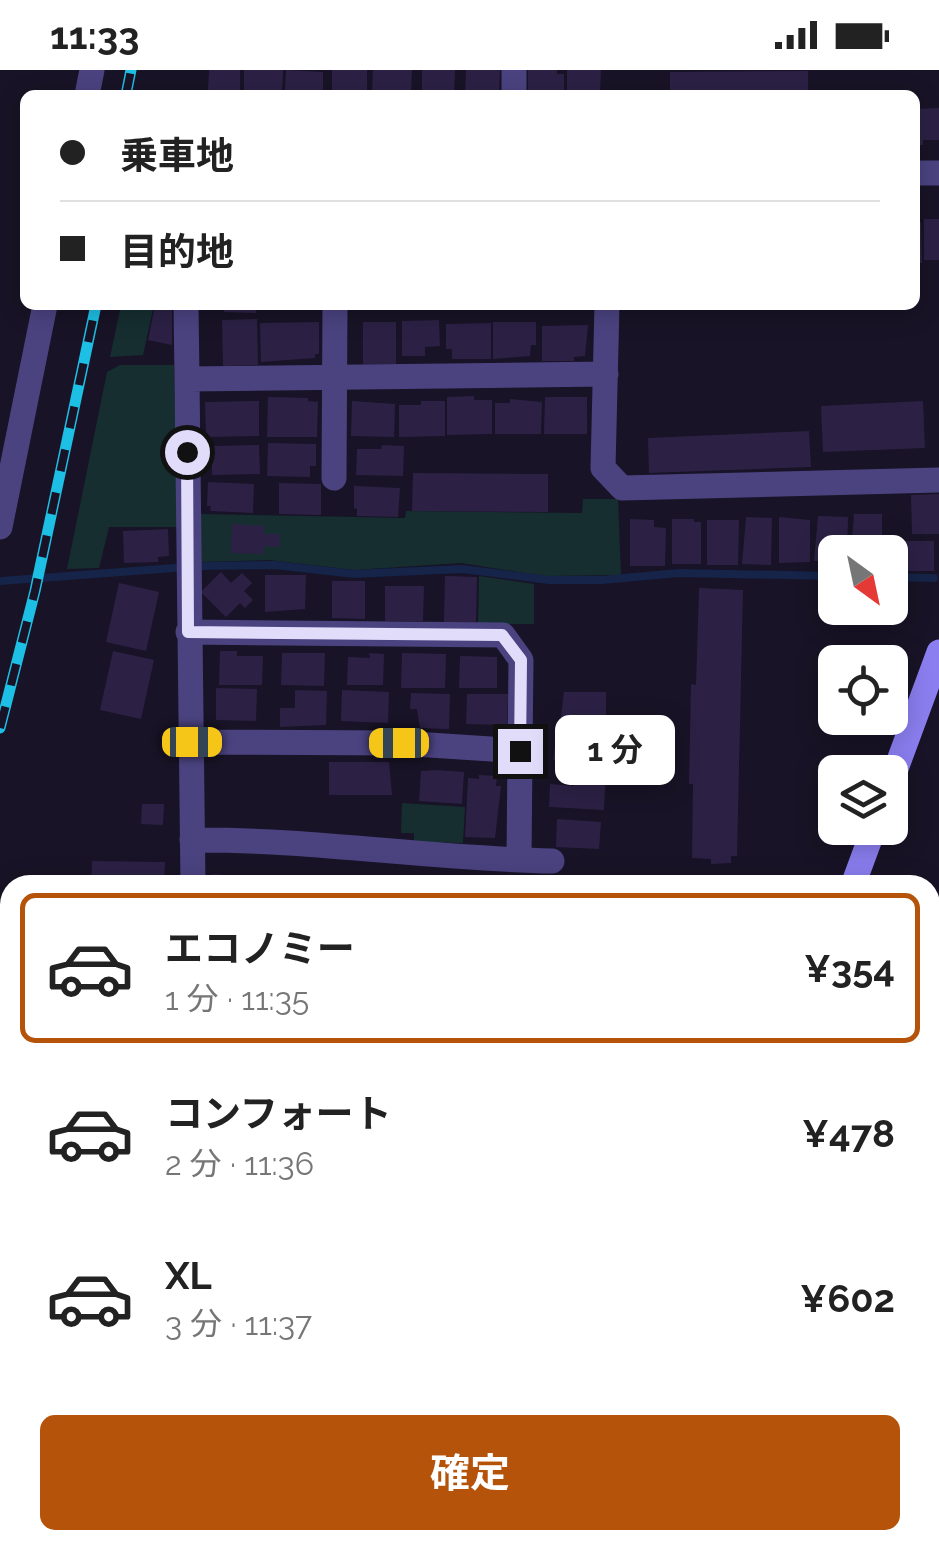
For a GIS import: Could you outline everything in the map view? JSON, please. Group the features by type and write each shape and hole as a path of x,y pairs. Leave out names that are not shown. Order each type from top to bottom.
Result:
{"street":[{"path":"0,527 44,310"},
{"path":"186,310 193,875"},
{"path":"334,478 335,310"},
{"path":"607,310 603,468 622,488 939,480"},
{"path":"187,378 606,374"},
{"path":"188,632 502,635 521,660 518,860"},
{"path":"901,755 939,652"},
{"path":"192,742 399,743 520,751"},
{"path":"192,840 254,840 397,854 552,860"},
{"path":"857,875 868,845"}],"green space":[{"path":"120,310 153,310 143,355 110,357"},
{"path":"120,365 174,365 177,527 109,527 99,568 67,569 107,372"},
{"path":"583,499 618,499 621,575 544,576 461,563 354,570 269,560 200,562 201,514 405,518 406,511 582,513"},
{"path":"479,576 534,584 534,624 478,624"},
{"path":"402,803 465,807 463,843 414,842 414,833 401,833"}],"building":[{"path":"209,70 240,70 240,90 208,90"},
{"path":"244,70 283,70 282,90 244,90"},
{"path":"286,70 323,72 323,90 285,90"},
{"path":"332,70 367,70 367,90 332,90"},
{"path":"373,70 412,70 411,90 372,90"},
{"path":"422,70 455,70 454,90 422,90"},
{"path":"466,70 500,70 499,90 465,90"},
{"path":"528,70 557,70 557,74 564,74 564,90 528,90"},
{"path":"567,70 601,70 600,90 567,90"},
{"path":"808,71 808,90 670,90 670,72"},
{"path":"939,108 939,140 923,140 920,145 920,109"},
{"path":"924,219 939,219 939,260 924,260"},
{"path":"154,310 172,310 172,345 148,340"},
{"path":"224,310 256,310 256,313"},
{"path":"257,319 258,365 223,366 222,320"},
{"path":"439,320 440,346 425,347 425,356 402,356 402,321"},
{"path":"319,322 319,354 315,358 261,362 260,323"},
{"path":"363,322 396,322 396,364 363,364"},
{"path":"493,322 536,322 536,345 531,345 530,356 493,359"},
{"path":"491,323 491,359 452,359 452,349 446,349 446,324"},
{"path":"588,325 585,356 574,357 574,361 542,361 542,326"},
{"path":"474,396 474,400 492,400 492,434 447,435 447,397"},
{"path":"268,397 318,402 317,437 267,437"},
{"path":"545,397 587,397 587,434 544,434"},
{"path":"510,399 542,402 541,434 495,434 495,403 510,403"},
{"path":"259,401 259,436 206,437 205,402"},
{"path":"352,401 395,404 394,437 351,436"},
{"path":"421,401 445,401 445,436 399,437 399,405 421,405"},
{"path":"923,401 925,448 823,452 821,406"},
{"path":"809,431 811,467 649,473 648,438"},
{"path":"268,443 316,444 316,466 310,466 310,477 267,476"},
{"path":"259,445 260,474 212,475 212,446"},
{"path":"382,445 404,446 403,476 356,475 357,449 381,449"},
{"path":"413,473 548,474 548,512 412,511"},
{"path":"208,482 254,484 253,513 210,511"},
{"path":"279,483 321,484 321,515 279,514"},
{"path":"354,486 400,488 398,517 357,516"},
{"path":"939,494 939,534 912,534 911,495"},
{"path":"854,514 882,514 882,535 852,535"},
{"path":"818,516 848,517 847,535 818,535 818,561 814,561"},
{"path":"746,517 772,518 771,565 742,564"},
{"path":"779,517 810,520 810,562 779,563"},
{"path":"630,519 654,520 654,527 666,528 665,566 630,566"},
{"path":"672,519 701,522 701,564 672,564"},
{"path":"707,520 739,520 738,565 707,565"},
{"path":"232,524 264,526 264,534 280,534 279,547 264,546 263,554 231,553"},
{"path":"168,529 169,556 158,557 158,562 124,563 123,531"},
{"path":"908,541 934,541 934,571 908,571"},
{"path":"221,572 231,583 242,573 252,583 244,591 253,600 245,608 240,603 226,617 201,592"},
{"path":"265,575 306,575 305,609 265,612"},
{"path":"445,576 477,577 476,622 444,622"},
{"path":"332,581 365,581 365,619 332,618"},
{"path":"119,583 159,592 146,651 106,642"},
{"path":"385,586 424,586 423,621 385,621"},
{"path":"699,588 743,590 737,856 731,856 731,863 711,864 711,859 692,858 691,684 696,685"},
{"path":"113,651 154,660 141,719 100,710"},
{"path":"220,651 237,651 237,656 263,656 262,685 219,685"},
{"path":"282,653 325,653 324,686 281,685"},
{"path":"369,653 384,654 383,685 347,685 348,657 370,658"},
{"path":"402,653 446,654 445,688 401,688"},
{"path":"460,656 497,657 497,688 459,688"},
{"path":"216,688 257,689 256,721 216,720"},
{"path":"295,690 327,691 326,725 280,727 280,708 295,708"},
{"path":"342,690 389,692 388,723 341,721"},
{"path":"564,692 606,692 606,726 560,725"},
{"path":"411,693 450,694 449,729 420,728 417,709 410,709"},
{"path":"467,694 508,694 507,725 466,724"},
{"path":"574,732 603,734 601,764 553,760 555,745 573,747"},
{"path":"329,762 389,762 392,795 329,795"},
{"path":"575,769 606,771 604,810 549,807 550,784 574,786"},
{"path":"421,771 464,772 462,804 419,801"},
{"path":"479,775 497,776 496,786 501,786 495,838 465,837 468,778 479,779"},
{"path":"142,804 164,804 163,825 141,824"},
{"path":"557,819 601,822 599,849 556,847"},
{"path":"92,861 165,862 164,875 91,875"}],"waterway":[{"path":"1,581 201,566 275,565 354,574 462,569 549,580 679,573 818,576"},
{"path":"908,577 934,578"}],"railway":[{"path":"127,90 131,70"},
{"path":"0,728 35,591 95,310"}],"route":[{"path":"187,452 188,632 502,635 521,660 520,751"}]}
